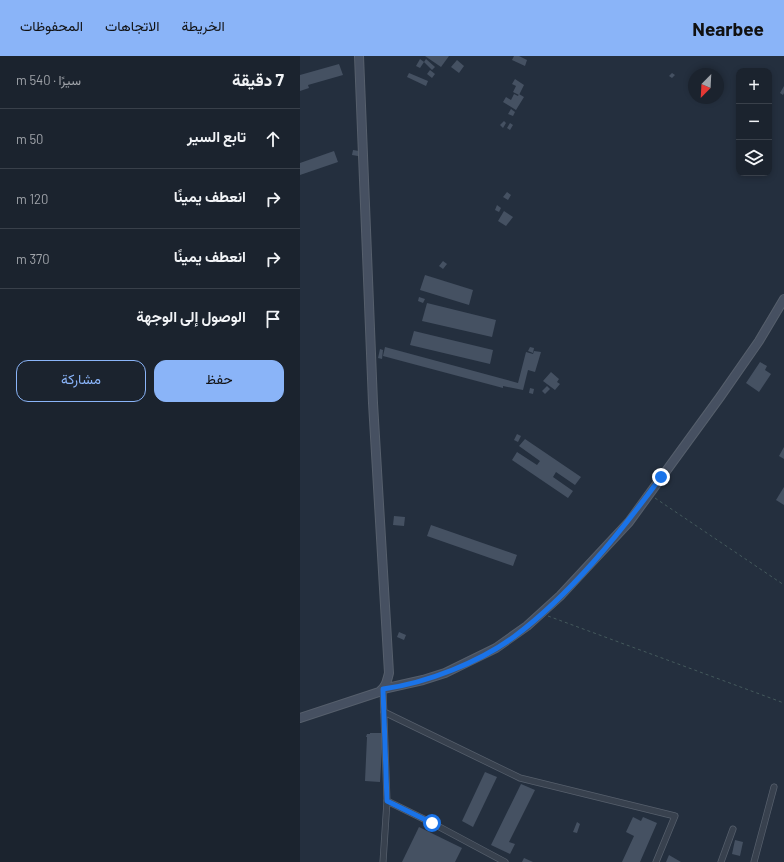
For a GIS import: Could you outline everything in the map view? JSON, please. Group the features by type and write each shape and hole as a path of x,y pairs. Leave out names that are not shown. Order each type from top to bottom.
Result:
{"main road":[{"path":"359,56 373,403 389,673 387,682 383,689"},
{"path":"300,718 379,692 383,689 423,680 445,672 496,648 514,636 560,596 629,522 759,342 784,299"}],"street":[{"path":"383,689 387,801 383,862"},
{"path":"384,712 520,778 675,816 656,862"},
{"path":"754,862 774,787"},
{"path":"387,801 505,862"},
{"path":"721,862 733,829"}],"path":[{"path":"649,494 784,585"},
{"path":"554,619 784,703"}],"building":[{"path":"425,56 449,56 441,67"},
{"path":"514,56 519,56 527,60 525,66 512,60"},
{"path":"420,59 424,62 420,68 416,66"},
{"path":"426,59 435,67 432,70 424,62"},
{"path":"457,60 464,66 459,73 451,67"},
{"path":"339,64 343,75 308,85 309,88 300,91 300,75"},
{"path":"430,70 435,74 432,78 427,74"},
{"path":"409,73 428,81 426,86 407,77"},
{"path":"672,73 675,75 672,78 669,76"},
{"path":"515,79 524,85 519,95 513,92 516,86 512,84"},
{"path":"784,86 784,93 783,95 780,93"},
{"path":"514,94 518,96 519,94 524,97 516,110 503,102 506,97 511,100"},
{"path":"511,109 515,112 513,116 508,114"},
{"path":"504,121 506,123 503,128 500,125"},
{"path":"510,123 513,125 510,130 507,128"},
{"path":"353,150 359,151 358,156 352,155"},
{"path":"334,151 338,162 300,175 300,163"},
{"path":"507,192 511,195 508,200 503,197"},
{"path":"497,205 501,208 499,212 495,210"},
{"path":"504,211 513,217 506,226 498,221"},
{"path":"443,261 447,264 443,269 439,266"},
{"path":"425,275 473,290 469,305 420,290"},
{"path":"419,297 425,299 423,303 418,301"},
{"path":"427,303 496,320 492,337 422,321"},
{"path":"414,331 493,350 490,364 410,345"},
{"path":"385,347 518,383 526,352 533,354 534,351 541,352 535,372 528,370 523,390 503,386 503,388 383,356"},
{"path":"530,347 534,348 533,353 528,351"},
{"path":"380,349 383,350 382,359 378,358"},
{"path":"760,362 767,366 765,370 771,374 759,392 746,383"},
{"path":"551,372 559,379 557,382 560,384 555,390 543,381"},
{"path":"547,386 550,389 545,394 542,391"},
{"path":"530,388 534,389 533,394 529,393"},
{"path":"517,434 521,436 518,442 514,440"},
{"path":"525,439 581,477 575,485 556,472 553,477 573,491 568,498 512,460 517,452 537,465 540,461 519,446"},
{"path":"784,447 784,459 779,456"},
{"path":"784,487 784,505 776,500"},
{"path":"394,516 405,517 404,526 393,525"},
{"path":"431,525 517,555 513,566 427,536"},
{"path":"399,632 406,635 404,640 397,637"},
{"path":"370,733 383,733 380,782 365,781 367,734"},
{"path":"485,772 497,777 473,827 462,821"},
{"path":"521,784 535,790 509,842 515,844 510,854 491,845"},
{"path":"633,817 641,821 643,817 657,823 640,862 622,862 634,836 626,832"},
{"path":"577,822 580,824 577,833 573,832"},
{"path":"419,827 462,848 455,862 402,862"},
{"path":"735,840 743,842 740,856 732,854"},
{"path":"669,855 681,862 666,862"},
{"path":"524,858 533,862 522,862"}],"route":[{"path":"432,823 387,801 383,689 423,680 445,672 467,663 496,648 514,636 560,596 598,556 629,522 661,477"}]}
